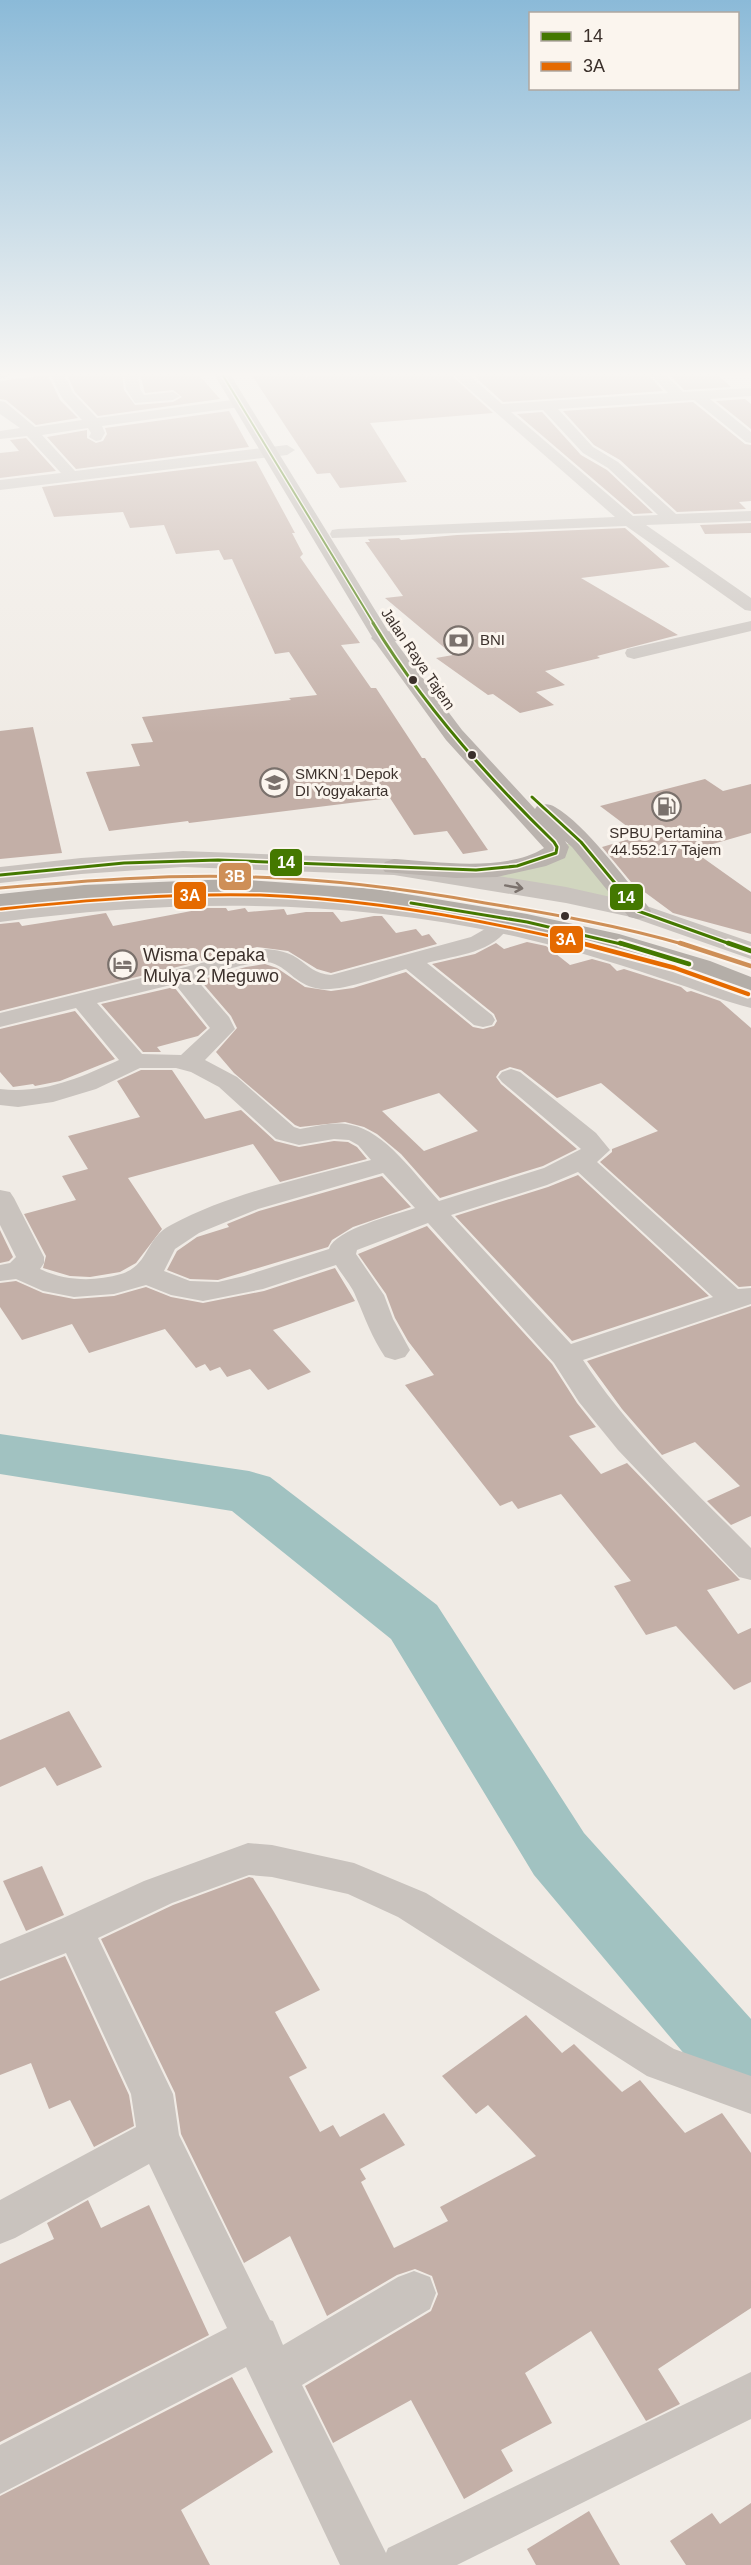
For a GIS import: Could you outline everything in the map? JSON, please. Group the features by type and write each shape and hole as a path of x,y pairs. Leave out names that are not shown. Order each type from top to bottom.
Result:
{"highway":[{"path":"0,888 77,880 166,876 234,876 375,885 545,911 628,928 719,953 751,966"},
{"path":"0,902 84,893 232,887 376,897 527,922 610,940 700,967 751,987"}],"main road":[{"name":"Jalan Raya Tajem","path":"304,494 454,735 557,847 556,853 544,859 470,872 394,867"},
{"name":"Jalan Raya Tajem","path":"309,494 338,534 391,637 469,732 548,813 581,842 638,911"}],"street":[{"path":"598,494 629,521 751,606"},
{"path":"644,494 672,519"},
{"path":"338,534 751,516"},
{"path":"634,652 751,626"},
{"path":"0,875 81,866 183,859 394,867 566,895 638,911 751,951"},
{"path":"0,914 125,901 242,899 357,905 435,913 498,924 694,979 751,1000"},
{"path":"0,1020 270,954 282,957 306,978 321,983 479,942 494,933 498,924"},
{"path":"410,961 483,1020"},
{"path":"180,975 220,1022 223,1029 188,1062"},
{"path":"81,999 126,1053 136,1061"},
{"path":"0,1097 20,1101 39,1099 76,1089 136,1061 188,1062 213,1072 228,1082 285,1133 299,1137 353,1132 367,1139 566,1356 590,1395 629,1442 751,1568"},
{"path":"395,1350 378,1319 370,1295 342,1254 341,1250 346,1243 432,1211 581,1161 597,1150 593,1144 511,1077"},
{"path":"581,1161 745,1298"},
{"path":"10,1272 53,1285 83,1288 111,1286 146,1274 156,1263 164,1244 174,1235 207,1219 273,1197 389,1164"},
{"path":"0,1198 30,1257 30,1263 10,1272"},
{"path":"146,1274 177,1286 204,1292 244,1284 342,1254"},
{"path":"566,1356 745,1298"},
{"path":"0,1962 158,1892 248,1859 272,1861 354,1879 412,1905 661,2063 751,2095"},
{"path":"75,1930 152,2094 158,2138 366,2565"},
{"path":"0,2223 158,2138"},
{"path":"0,2470 414,2294"},
{"path":"405,2565 751,2395"}],"green space":[{"path":"561,844 578,844 627,905 471,874 509,870"}],"building":[{"name":"SMKN 1 Depok DI Yogyakarta","path":"45,494 274,494 295,533 292,533 303,554 300,557 360,643 341,645 371,688 376,688 422,758 425,758 488,850 463,854 447,831 414,835 390,798 109,831 86,772 140,766 131,744 153,742 142,717 317,695 289,652 275,654 232,559 224,560 219,550 176,554 164,525 130,528 123,512 54,517"},
{"path":"610,494 632,494 653,513 634,514"},
{"path":"657,494 751,494 751,501 739,502 746,509 677,512"},
{"path":"751,523 751,533 705,534 700,525"},
{"path":"625,528 670,567 581,578 678,635 597,656 600,658 545,671 565,685 536,692 554,705 520,713 493,694 488,695 436,658 453,655 385,598 403,596 365,542 370,542 368,539 399,538 401,540 457,535"},
{"path":"33,727 62,853 0,859 0,731"},
{"path":"705,779 723,791 751,784 751,833 692,850 751,892 751,934 673,913 631,882 602,847 640,836 600,806"},
{"path":"207,908 226,908 228,911 245,908 248,912 284,909 287,915 333,912 341,922 382,916 396,933 416,929 422,936 429,934 437,944 331,973 317,969 288,951 257,947 0,1011 0,924 19,922 22,926 106,913 113,926"},
{"path":"527,942 546,946 570,965 592,959 610,964 617,971 624,969 681,987 687,992 691,991 720,1001 751,1028 751,1286 739,1287 600,1162 612,1152 612,1149 658,1131 601,1083 557,1098 521,1070 510,1067 500,1071 496,1077 501,1084 577,1149 543,1166 440,1198 401,1154 377,1134 364,1127 345,1122 300,1127 295,1125 234,1073 216,1052 237,1028 231,1016 200,980 265,964 277,968 305,987 331,991 353,988 406,972 473,1027 483,1029 494,1026 497,1021 494,1014 432,964 475,954 496,943 504,949","holes":["439,1093 478,1131 424,1151 382,1111"]},
{"path":"174,987 207,1028 198,1036 157,1047 161,1052 143,1052 101,1004"},
{"path":"75,1011 115,1059 60,1081 13,1087 0,1072 0,1029"},
{"path":"141,1070 172,1070 205,1119 241,1110 275,1141 299,1147 334,1141 348,1142 357,1147 367,1159 280,1182 253,1144 128,1178 162,1229 136,1263 120,1272 90,1277 70,1276 43,1268 46,1256 24,1214 76,1200 62,1176 88,1169 68,1136 140,1117 117,1081"},
{"path":"578,1175 709,1296 572,1341 455,1216 548,1187"},
{"path":"382,1176 411,1207 353,1227 332,1240 328,1247 218,1280 190,1279 167,1270 177,1251 197,1237 229,1227 227,1224 259,1211"},
{"path":"427,1226 552,1364 577,1403 596,1427 569,1436 601,1474 627,1463 740,1580 707,1590 738,1634 751,1628 751,1682 734,1690 676,1626 646,1635 614,1586 631,1581 561,1494 518,1509 512,1501 500,1506 405,1385 434,1375 408,1341 395,1318 386,1294 358,1254"},
{"path":"0,1230 13,1257 9,1261 0,1263"},
{"path":"335,1268 355,1301 273,1330 311,1372 268,1390 250,1369 227,1377 220,1367 210,1371 205,1364 196,1368 165,1329 89,1353 72,1324 22,1340 0,1307 0,1283 16,1281 43,1293 74,1299 114,1296 146,1287 171,1297 203,1303 264,1291"},
{"path":"751,1306 751,1516 731,1525 707,1501 740,1486 695,1442 662,1455 622,1409 587,1361"},
{"path":"69,1711 102,1767 57,1786 45,1767 0,1787 0,1740"},
{"path":"42,1866 64,1915 26,1931 3,1881"},
{"path":"249,1877 253,1878 320,1990 275,2012 307,2068 289,2077 320,2132 333,2125 340,2137 384,2113 405,2145 360,2169 366,2179 361,2182 394,2248 448,2221 440,2207 536,2156 488,2105 476,2114 442,2076 526,2015 562,2053 574,2044 622,2092 640,2080 685,2133 722,2113 751,2153 751,2308 658,2369 680,2404 646,2421 591,2331 525,2373 552,2423 501,2450 513,2471 464,2499 411,2400 333,2443 305,2386 431,2311 438,2294 432,2276 415,2269 397,2275 327,2316 290,2236 244,2263 181,2134 175,2093 101,1939 173,1905"},
{"path":"65,1956 129,2095 134,2126 94,2147 70,2100 49,2109 31,2063 0,2075 0,1981"},
{"path":"88,2200 101,2228 149,2205 209,2335 0,2442 0,2264 54,2239 47,2223"},
{"path":"232,2377 273,2452 181,2510 210,2565 0,2565 0,2496"},
{"path":"751,2503 751,2565 686,2565 670,2541 712,2513 720,2524"},
{"path":"589,2511 620,2565 536,2565 527,2549"}],"waterway":[{"path":"0,1454 249,1492 414,1622 559,1854 751,2075"}],"transit line":[{"name":"14","path":"0,875 124,863 218,860 476,870 517,866 556,853 557,847 554,842 519,808 454,735 382,638 295,494"},
{"name":"14","path":"532,797 581,842 638,911 751,951"},
{"name":"3B","path":"0,888 82,881 206,876 289,878 389,887 587,921 686,945 751,966"},
{"name":"3A","path":"1,909 58,903 203,895 259,895 341,901 449,917 563,939 638,957 748,994"},
{"name":"14","path":"411,903 527,922 610,940 689,964"}],"place":[{"name":"BNI","path":"459,640"},
{"name":"SMKN 1 Depok DI Yogyakarta","path":"274,783"},
{"name":"SPBU Pertamina 44.552.17 Tajem","path":"666,806"},
{"name":"Wisma Cepaka Mulya 2 Meguwo","path":"122,965"}]}
